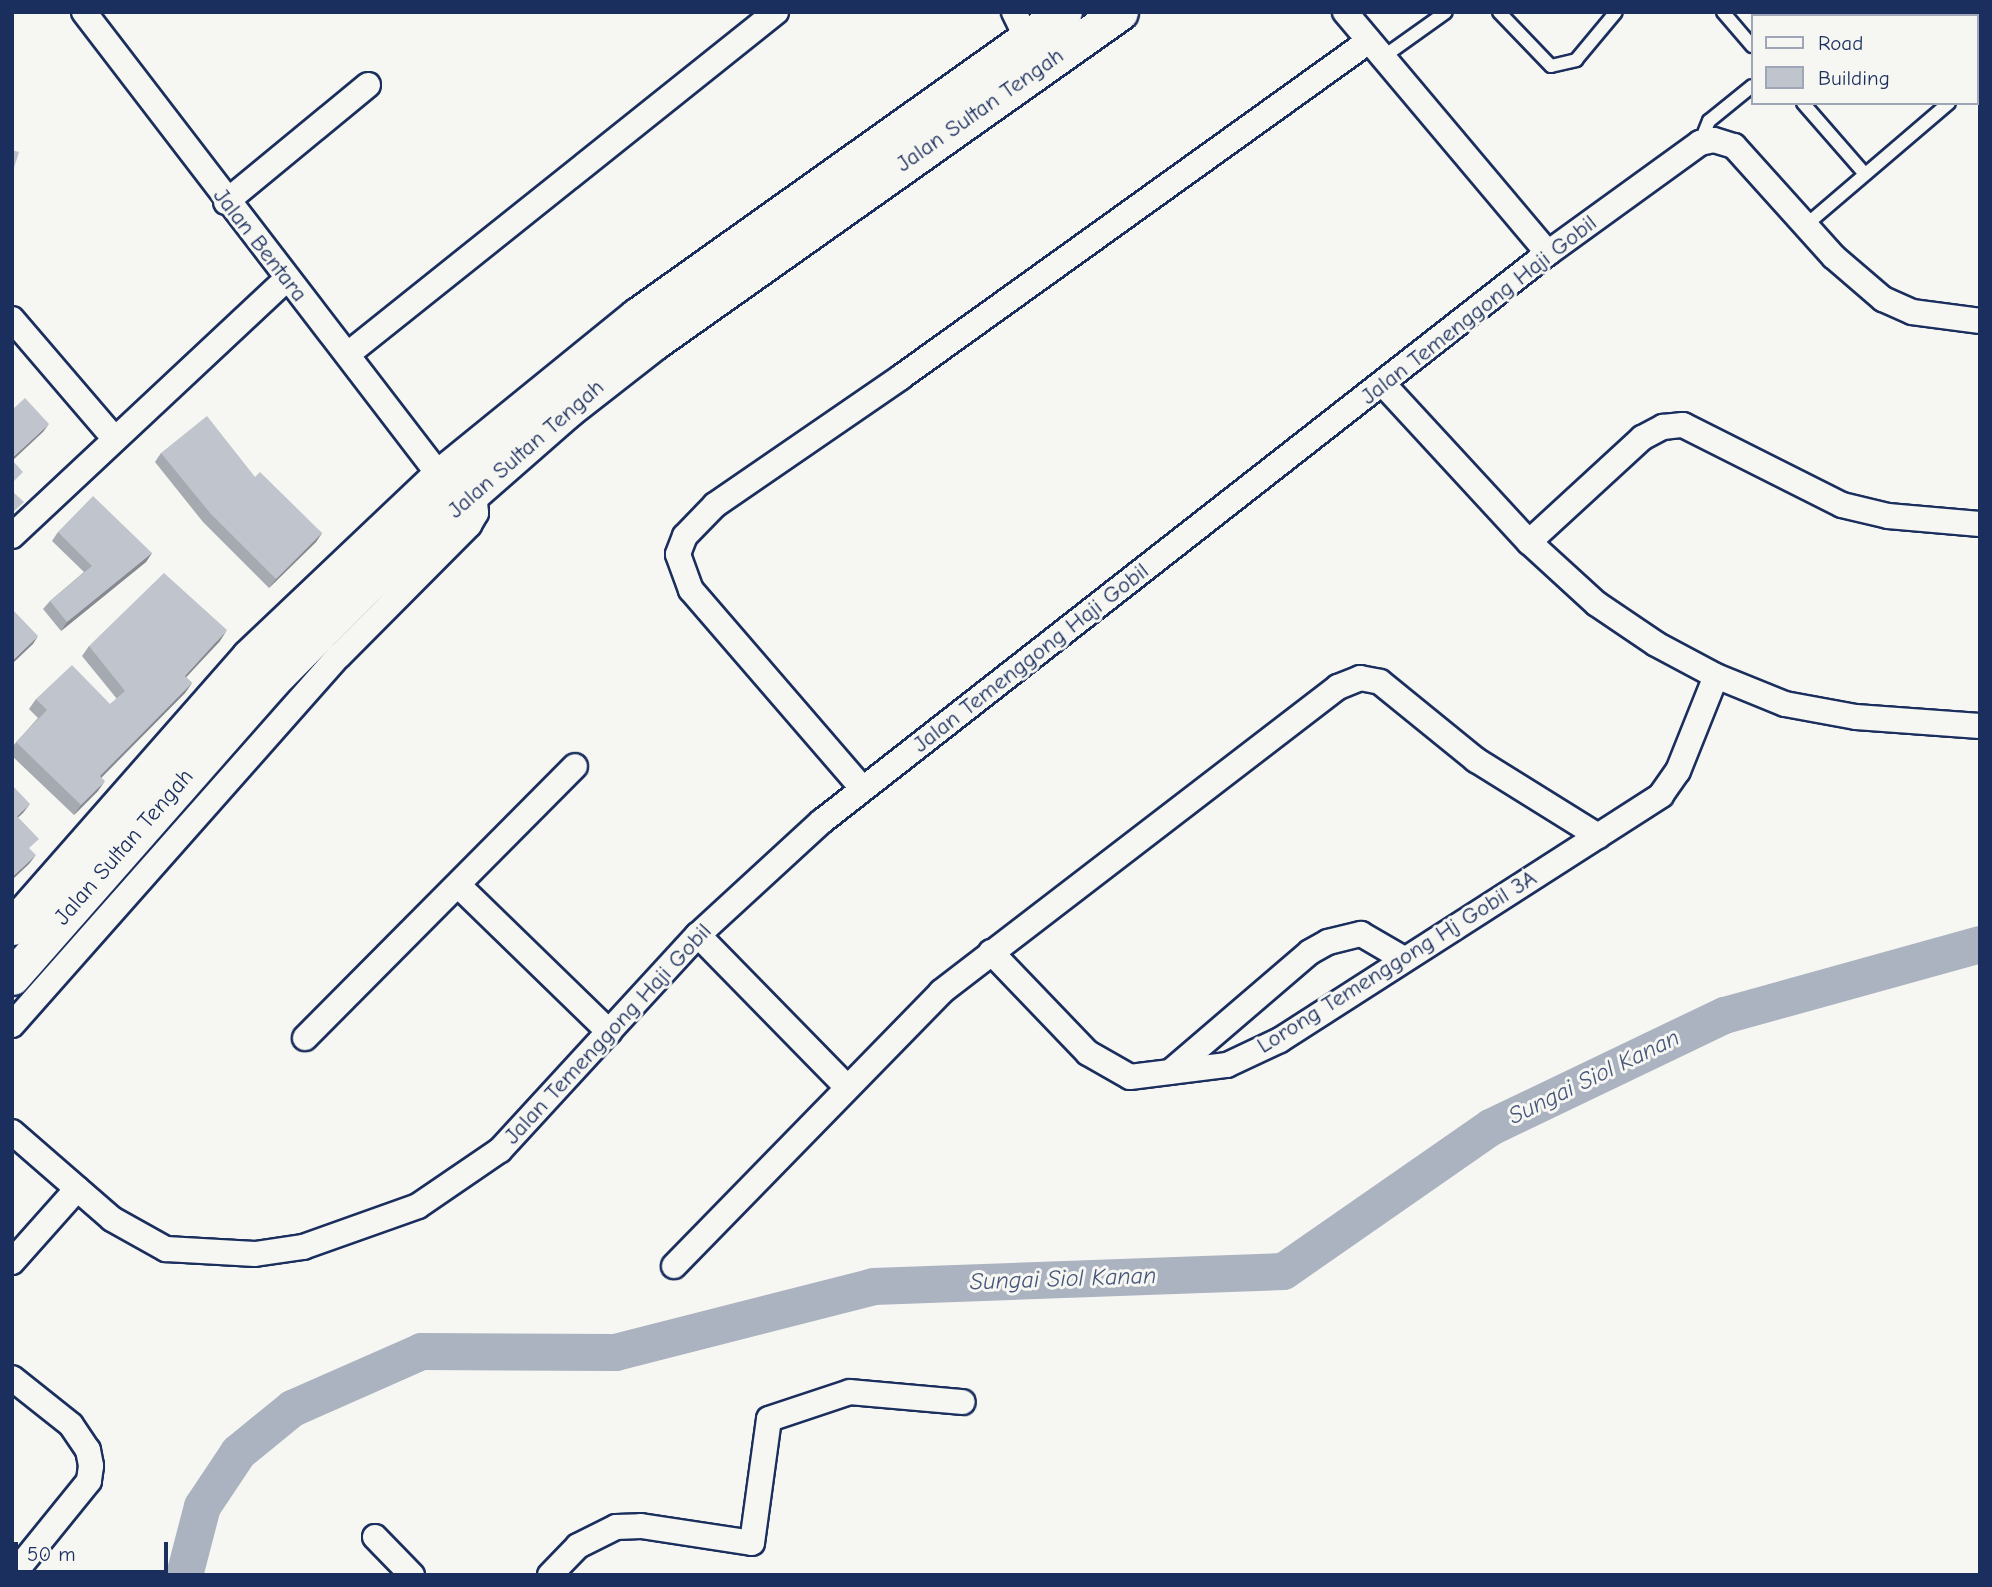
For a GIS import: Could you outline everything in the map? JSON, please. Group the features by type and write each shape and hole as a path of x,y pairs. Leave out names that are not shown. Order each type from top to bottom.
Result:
{"main road":[{"name":"Jalan Sultan Tengah","path":"12,927 248,657 440,476 637,316 1020,25 1064,12"},
{"name":"Jalan Sultan Tengah","path":"12,977 271,682 366,586 567,410 654,342 1120,12"}],"street":[{"name":"Jalan Bentara","path":"84,12 286,281 348,354 440,476"},
{"path":"348,354 776,12"},
{"path":"1345,12 1548,253"},
{"path":"862,788 691,590 678,554 692,525 1376,49"},
{"path":"226,202 369,85"},
{"path":"1700,143 1734,146 1848,271 1883,299 1912,312 1980,321"},
{"name":"Jalan Temenggong Haji Gobil","path":"12,1132 77,1189 137,1236 166,1249 255,1254 303,1247 418,1206 466,1178 500,1150 698,935 765,870 862,788 1384,385 1548,253 1700,143"},
{"path":"12,536 286,281"},
{"path":"12,319 115,439"},
{"path":"1384,385 1529,542 1597,604 1716,676 1785,704 1828,713 1980,726"},
{"path":"1529,542 1642,438 1663,427 1683,425 1842,505 1888,516 1980,524"},
{"path":"12,1026 339,656 469,525 476,513 474,492"},
{"name":"Lorong Temenggong Hj Gobil 3A","path":"991,952 1073,1039 1105,1065 1130,1077 1204,1070 1245,1058 1598,836 1671,784 1716,676"},
{"path":"674,1266 846,1086 941,992 1338,687 1360,678 1381,682 1476,760 1598,836"},
{"path":"305,1038 575,766"},
{"path":"458,885 610,1032"},
{"path":"1170,1072 1310,952 1328,942 1361,934 1402,958"},
{"path":"698,935 846,1086"},
{"path":"12,1262 77,1189"},
{"path":"12,1378 76,1431 92,1466 89,1481 13,1575"},
{"path":"550,1575 578,1546 616,1527 641,1526 752,1543 769,1419 850,1392 963,1402"},
{"path":"375,1537 412,1575"}],"lane":[{"path":"1376,49 1446,12"},
{"path":"1499,12 1551,66 1576,60 1615,20 1616,12"},
{"path":"1723,12 1748,32"},
{"path":"1700,143 1709,121 1750,88"},
{"path":"1805,105 1865,174"},
{"path":"1806,225 1947,105"}],"building":[{"path":"12,150 19,152 13,171 12,170"},
{"path":"25,398 49,424 12,458 12,410"},
{"path":"207,416 255,477 260,472 322,533 276,579 210,513 161,453"},
{"path":"12,460 23,472 12,483"},
{"path":"12,491 24,502 12,513"},
{"path":"93,496 152,553 67,622 50,601 92,566 58,532"},
{"path":"164,573 227,630 185,676 192,683 100,776 105,781 81,805 16,742 47,710 36,699 72,665 110,704 125,691 89,646"},
{"path":"12,609 38,636 12,661"},
{"path":"12,785 30,804 17,816 39,839 29,848 36,855 12,877"}],"waterway":[{"name":"Sungai Siol Kanan","path":"184,1575 202,1506 238,1452 292,1408 421,1351 615,1352 873,1286 1283,1271 1490,1127 1724,1015 1980,944"}]}
